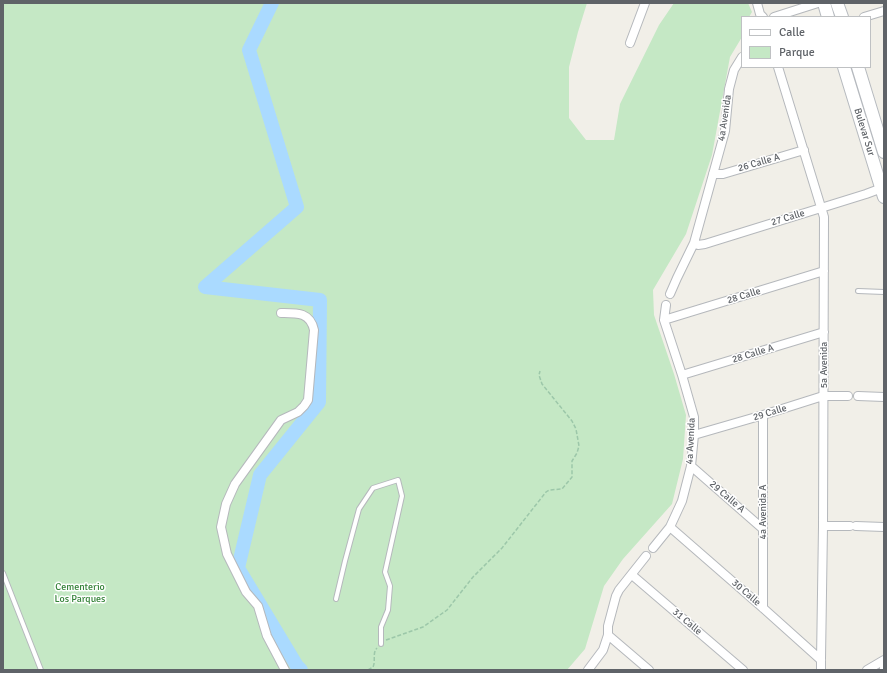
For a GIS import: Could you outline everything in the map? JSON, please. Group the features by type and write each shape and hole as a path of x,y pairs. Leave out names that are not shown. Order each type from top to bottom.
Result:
{"main road":[{"path":"824,3 828,16"},
{"path":"837,3 842,16"},
{"name":"Bulevar Sur","path":"844,68 883,191"},
{"name":"Bulevar Sur","path":"858,68 884,152"}],"street":[{"path":"630,43 645,3"},
{"path":"757,3 762,16"},
{"path":"777,16 818,3"},
{"path":"867,16 884,11"},
{"name":"4a Avenida","path":"670,294 676,278 694,244 725,130 729,89 734,70 741,59"},
{"name":"5a Avenida","path":"778,68 824,217 821,670"},
{"name":"26 Calle A","path":"713,174 723,174 804,150"},
{"name":"27 Calle","path":"694,244 705,244 883,191"},
{"name":"28 Calle","path":"664,320 824,271"},
{"name":"4a Avenida","path":"653,548 670,527 682,501 691,466 694,436 694,417 664,320 666,305"},
{"path":"281,313 298,313 306,316 312,323 314,330 308,400 298,412 281,420 235,484 226,504 221,527 227,554 246,592 258,606 267,636 284,670"},
{"name":"28 Calle A","path":"682,375 824,332"},
{"name":"29 Calle","path":"694,436 824,396 848,396"},
{"path":"858,396 884,397"},
{"name":"4a Avenida A","path":"763,415 763,608"},
{"name":"29 Calle A","path":"691,466 763,529"},
{"path":"823,526 884,527"},
{"name":"30 Calle","path":"670,527 821,660"},
{"path":"588,670 603,650 608,635 608,626 616,596 619,590 646,556"},
{"name":"31 Calle","path":"632,575 743,670"},
{"path":"608,635 649,670"},
{"path":"867,670 884,660"}],"lane":[{"path":"858,291 884,292"},
{"path":"336,599 359,509 373,488 398,480 402,496 386,572 390,586 388,610 381,627 381,644"},
{"path":"3,573 41,670"}],"path":[{"path":"368,670 375,664 374,653 381,644 387,640 423,627 447,610 472,577 502,548 546,492 549,490 562,489 572,477 572,460 579,446 576,429 542,384 539,375 540,371"}],"green space":[{"name":"Cementerio Los Parques","path":"3,3 587,3 569,67 569,118 586,140 614,140 620,104 659,25 674,3 748,3 752,12 750,16 741,16 741,39 730,57 712,155 686,234 653,290 654,315 686,415 683,459 672,504 623,559 604,586 585,649 567,670 3,670"}],"waterway":[{"path":"272,3 249,50 297,207 205,287 320,300 319,402 260,475 238,568 297,666 301,670"}]}
